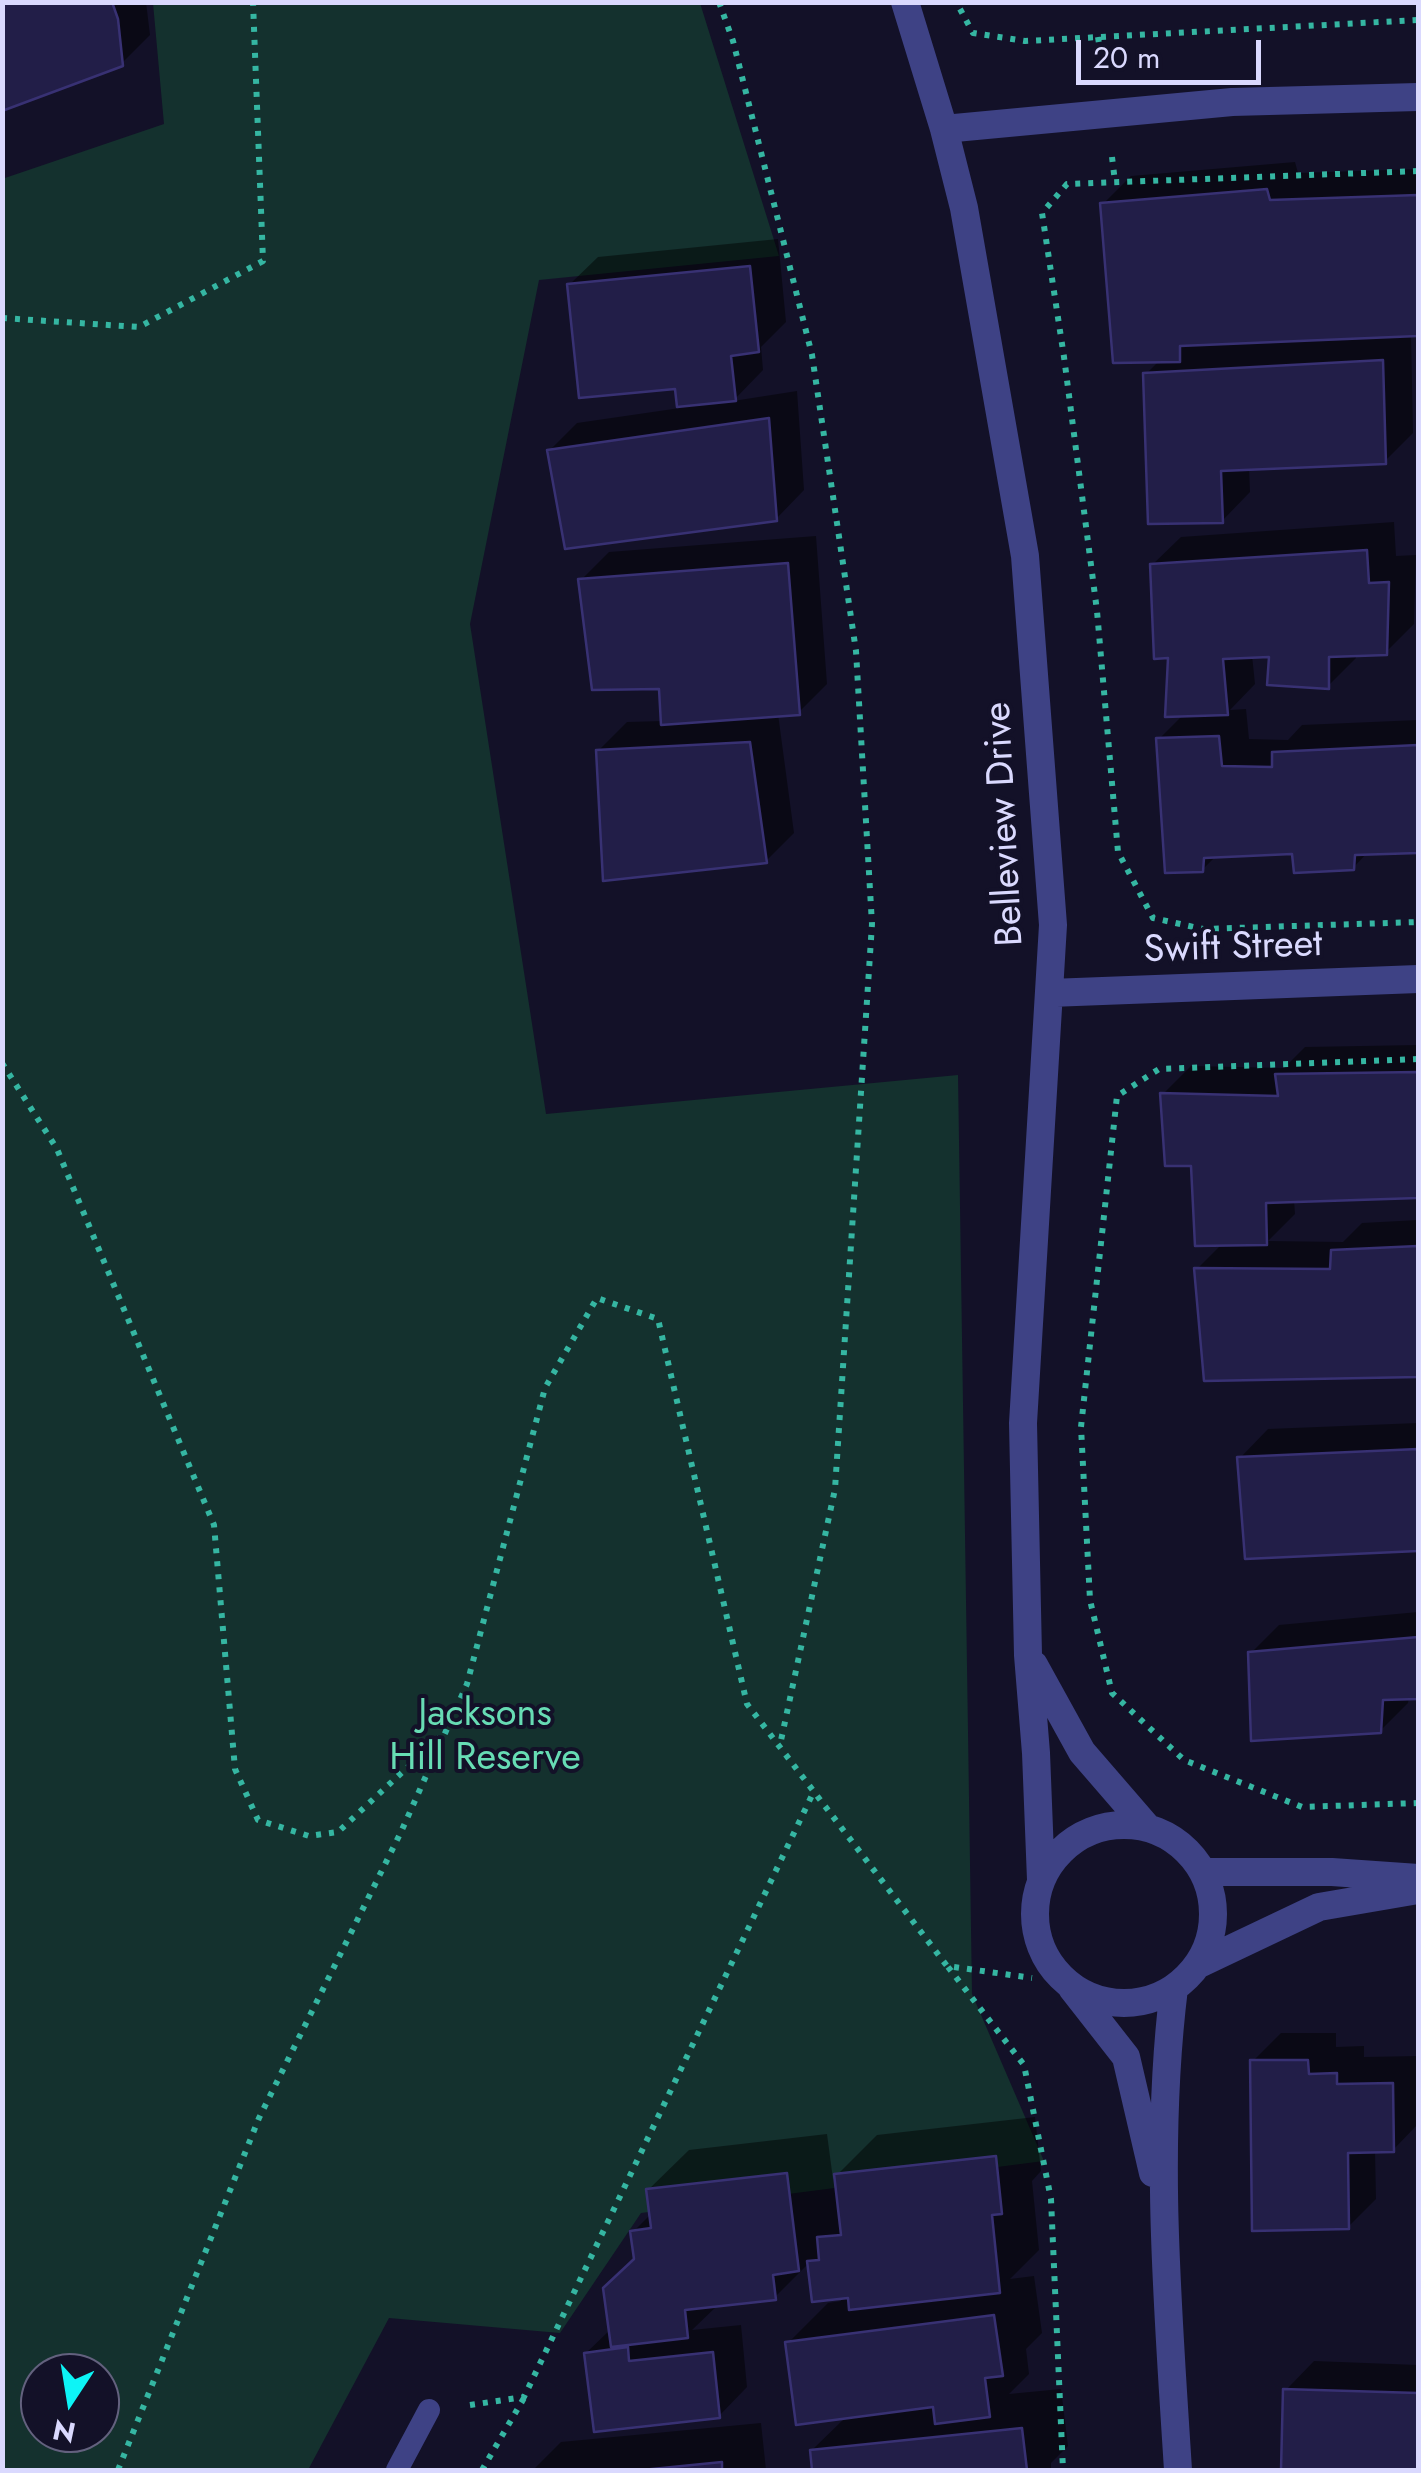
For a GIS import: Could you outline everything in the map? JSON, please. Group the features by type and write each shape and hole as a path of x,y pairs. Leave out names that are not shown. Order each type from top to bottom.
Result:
{"street":[{"name":"Belleview Drive","path":"905,2 964,208 1026,556 1053,925 1023,1422 1028,1655 1041,1880"},
{"path":"944,129 1232,102 1418,97"},
{"name":"Swift Street","path":"1050,993 1418,979"},
{"name":"Belleview Drive","path":"1028,1655 1082,1752 1146,1826"},
{"path":"1068,1983 1092,1998 1120,2004 1148,2000 1188,1977 1210,1942 1214,1918 1204,1872 1189,1851 1146,1826 1120,1824 1095,1829 1072,1841 1053,1858 1041,1880 1034,1908 1038,1936 1048,1962 1126,2057 1163,2214"},
{"path":"1204,1872 1332,1872 1418,1878"},
{"path":"1199,1964 1319,1907 1418,1890"},
{"path":"1174,1988 1166,2054 1163,2214 1178,2470"}],"lane":[{"path":"398,2470 429,2410"}],"path":[{"path":"2,318 140,327 263,260 254,2"},
{"path":"719,2 733,41 812,356 856,650 872,924 834,1489 780,1746"},
{"path":"957,2 973,33 1025,41 1418,20"},
{"path":"1418,170 1067,184 1042,213 1097,611 1118,852 1126,869 1154,918 1204,929 1418,922"},
{"path":"1418,1058 1159,1068 1117,1096 1081,1426 1090,1600 1112,1693 1184,1760 1302,1807 1418,1804"},
{"path":"2,1062 57,1149 214,1525 236,1770 258,1820 309,1836 338,1832 445,1732"},
{"path":"118,2470 258,2118 402,1832 467,1684 545,1388 597,1298 658,1319 747,1704 1024,2066 1051,2200 1063,2470"},
{"path":"482,2470 524,2397 814,1790"},
{"path":"948,1966 1068,1983"},
{"path":"429,2410 524,2397"}],"green space":[{"name":"Jacksons Hill Reserve","path":"153,3 700,3 779,256 539,280 470,624 546,1114 958,1075 972,1994 1044,2161 641,2213 560,2333 389,2318 308,2470 3,2470 2,179 164,124"}],"building":[{"path":"2,2 112,2 118,19 123,66 2,111"},
{"path":"1267,189 1270,200 1418,195 1418,336 1180,346 1180,362 1113,363 1100,203"},
{"path":"750,266 759,352 731,356 736,401 677,407 675,389 579,398 567,284"},
{"path":"1383,360 1386,464 1221,471 1223,523 1148,524 1143,373"},
{"path":"769,418 777,521 565,549 547,450"},
{"path":"1367,550 1369,583 1389,582 1387,655 1329,657 1329,689 1267,685 1269,657 1223,659 1228,715 1165,717 1168,658 1154,659 1150,564"},
{"path":"788,563 800,715 661,725 659,689 592,690 578,579"},
{"path":"1219,736 1222,766 1272,767 1272,752 1418,745 1418,853 1355,855 1354,870 1294,873 1292,854 1204,858 1203,872 1165,873 1156,738"},
{"path":"750,742 767,863 603,881 596,750"},
{"path":"1418,1072 1418,1198 1266,1203 1267,1245 1195,1246 1191,1166 1165,1166 1160,1093 1278,1096 1275,1074"},
{"path":"1418,1246 1418,1377 1204,1381 1194,1268 1330,1269 1331,1250"},
{"path":"1418,1449 1418,1551 1245,1559 1237,1457"},
{"path":"1418,1637 1418,1699 1383,1700 1381,1733 1251,1741 1248,1652"},
{"path":"1250,2060 1308,2060 1309,2074 1337,2073 1337,2084 1393,2083 1394,2152 1348,2153 1349,2229 1252,2231"},
{"path":"996,2156 1002,2214 992,2215 1000,2293 849,2310 848,2298 812,2302 807,2261 819,2260 817,2237 841,2235 834,2174"},
{"path":"787,2173 799,2271 773,2275 776,2300 685,2310 688,2338 611,2347 603,2288 634,2259 630,2231 651,2228 646,2189"},
{"path":"994,2315 1003,2376 985,2378 990,2417 935,2424 933,2407 796,2425 785,2342"},
{"path":"628,2347 629,2361 713,2352 720,2418 594,2432 584,2353"},
{"path":"1283,2389 1418,2393 1418,2470 1281,2470"},
{"path":"1022,2428 1027,2470 812,2470 810,2450"},
{"path":"722,2462 722,2470 642,2470"}]}
